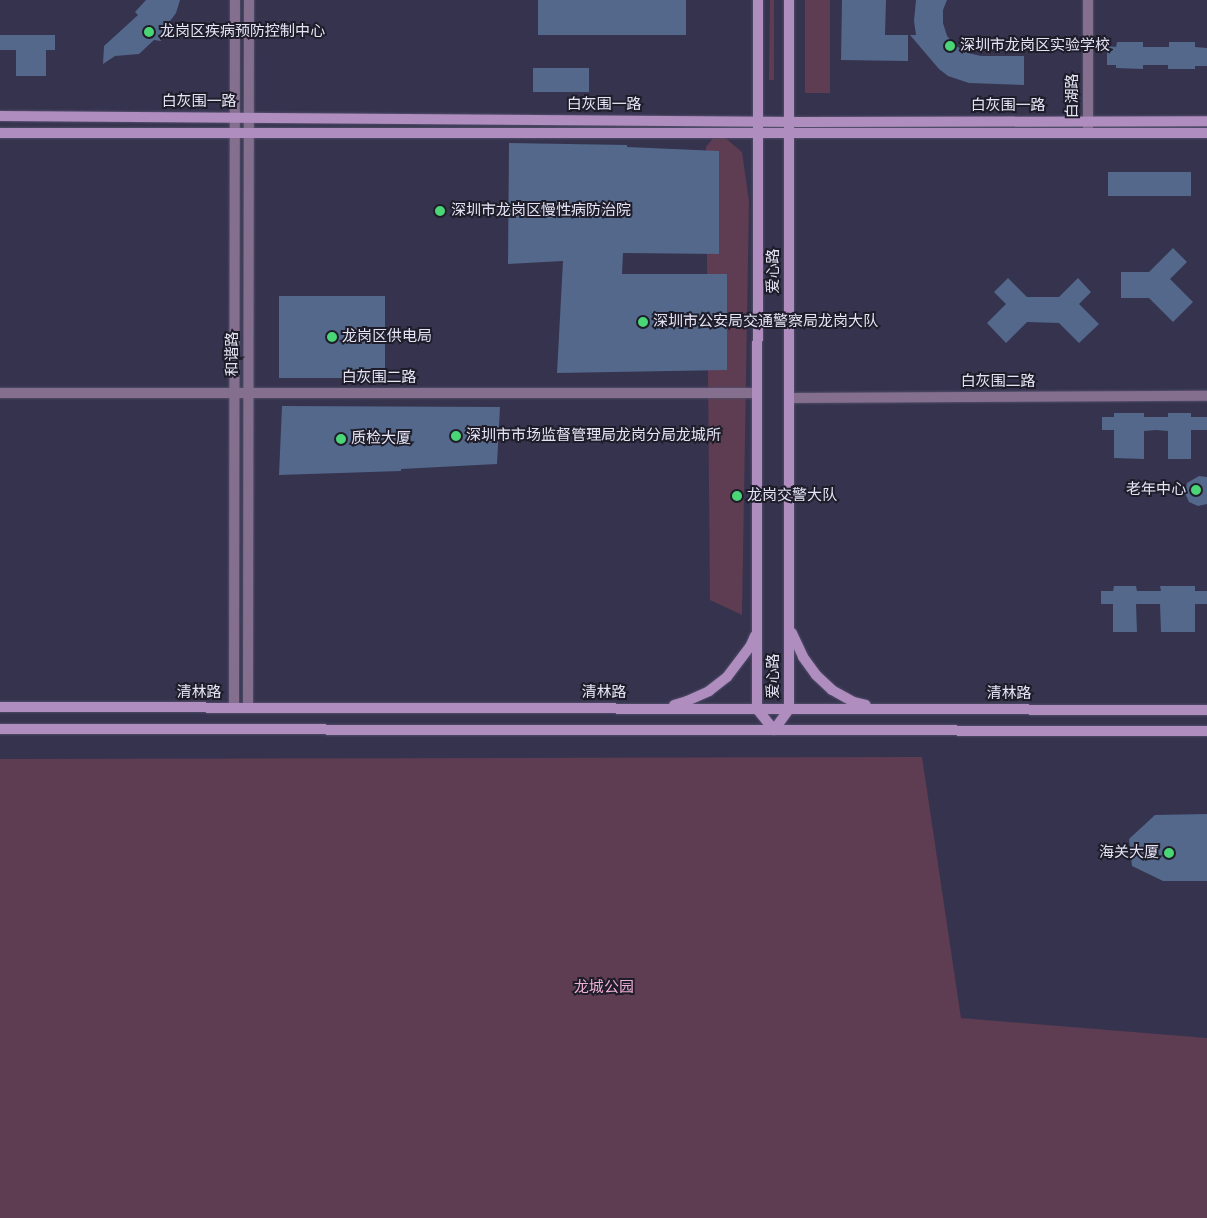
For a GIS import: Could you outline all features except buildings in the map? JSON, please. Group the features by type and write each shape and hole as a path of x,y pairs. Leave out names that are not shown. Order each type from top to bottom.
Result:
{"street":[{"name":"和谐路","path":"234,708 235,0"},
{"name":"和谐路","path":"248,0 248,708"},
{"name":"爱心路","path":"758,0 757,709 774,730 789,709 789,0"},
{"name":"白湖路","path":"1088,0 1088,133"},
{"name":"白灰围一路","path":"0,116 758,121 1207,121"},
{"name":"白灰围一路","path":"0,132 1207,133"},
{"name":"白灰围二路","path":"0,393 757,394"},
{"name":"白灰围二路","path":"789,398 1207,396"},
{"path":"789,625 794,642 803,657 826,684 854,702 882,709"},
{"path":"658,708 687,701 709,691 727,677 750,648 757,630"},
{"name":"清林路","path":"0,707 1207,710"},
{"path":"0,729 1207,731"}],"green space":[{"path":"770,0 774,0 774,80 769,80"},
{"path":"805,0 830,0 830,93 805,93"},
{"path":"718,132 742,152 749,201 742,615 710,600 706,147"},
{"name":"龙城公园","path":"922,757 961,1018 1207,1038 1207,1218 0,1218 0,759"}],"place":[{"name":"龙岗区疾病预防控制中心","path":"149,32"},
{"name":"深圳市龙岗区实验学校","path":"950,46"},
{"name":"深圳市龙岗区慢性病防治院","path":"440,211"},
{"name":"深圳市公安局交通警察局龙岗大队","path":"643,322"},
{"name":"龙岗区供电局","path":"332,337"},
{"name":"深圳市市场监督管理局龙岗分局龙城所","path":"456,436"},
{"name":"质检大厦","path":"341,439"},
{"name":"老年中心","path":"1196,490"},
{"name":"龙岗交警大队","path":"737,496"},
{"name":"海关大厦","path":"1169,853"}]}
